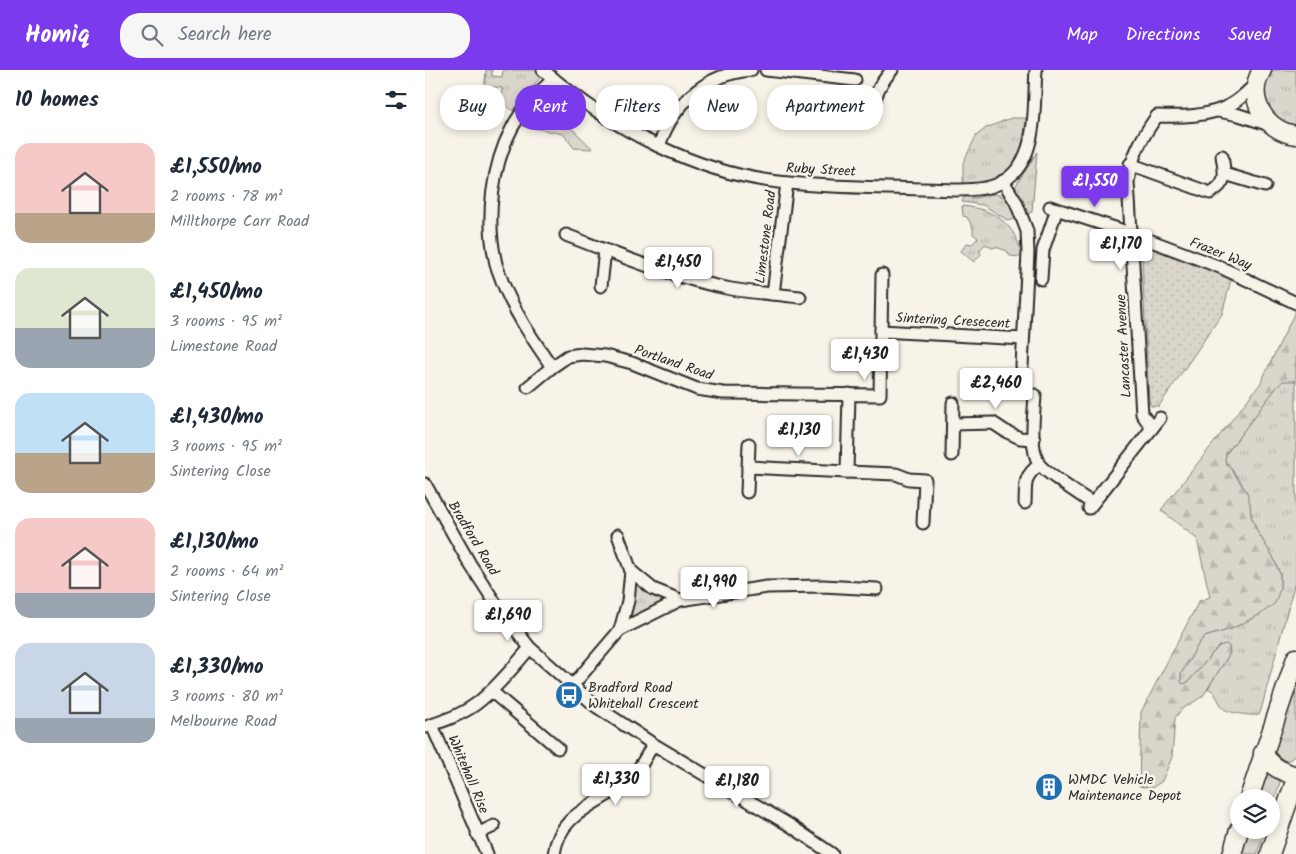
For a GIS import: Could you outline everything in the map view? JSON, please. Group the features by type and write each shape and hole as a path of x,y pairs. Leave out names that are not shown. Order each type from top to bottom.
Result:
{"highway":[{"path":"1260,76 1257,100 1261,112 1271,125 1286,134 1296,135"},
{"path":"1252,789 1296,658"},
{"path":"1263,753 1271,766 1296,778 1270,854"},
{"path":"1232,854 1236,839"}],"street":[{"name":"Ruby Street","path":"543,70 591,107 681,158 735,174 787,184 955,190 993,186 1003,181 1020,166 1030,142 1035,70"},
{"path":"659,146 667,126 680,106 706,84 723,73 751,70"},
{"path":"766,70 855,80"},
{"path":"880,85 892,70"},
{"path":"1216,111 1233,103 1260,76"},
{"path":"553,366 524,328 508,296 495,260 492,214 494,184 505,141 531,100 554,79"},
{"path":"1216,111 1239,115 1271,125"},
{"name":"Lancaster Avenue","path":"1152,428 1142,414 1129,182 1130,164 1157,116 1183,116 1216,111"},
{"path":"1130,164 1210,193 1223,182 1225,174 1222,156"},
{"path":"1225,174 1265,186"},
{"name":"Sintering Cresecent","path":"1003,181 1016,202 1027,231 1028,253 1022,366"},
{"name":"Limestone Road","path":"773,294 787,184"},
{"name":"Frazer Way","path":"1041,279 1043,250 1053,208 1133,234 1220,267 1296,303"},
{"name":"Limestone Road","path":"566,235 691,279 732,289 800,297"},
{"path":"601,286 605,250"},
{"path":"881,331 883,275"},
{"name":"Sintering Cresecent","path":"881,331 1023,339"},
{"name":"Portland Road","path":"528,387 568,356 582,354 605,356 632,363 697,390 723,394 880,395 881,331"},
{"path":"847,472 849,394"},
{"path":"1035,395 1034,449 1039,465 1090,506 1160,418"},
{"path":"951,455 953,403"},
{"path":"953,424 993,423 1020,438 1034,439"},
{"path":"747,492 749,444"},
{"path":"1025,503 1026,480 1029,473 1039,465"},
{"path":"748,467 896,474 909,479 925,480 923,523"},
{"name":"Bradford Road","path":"425,484 470,564 496,604 531,648 597,707 653,744 741,795 833,854"},
{"path":"618,535 631,571 628,601 620,630"},
{"path":"631,571 653,589 680,600"},
{"path":"573,685 620,630 680,600 767,587 823,586 877,589"},
{"name":"Whitehall Rise","path":"487,854 429,726 457,715 476,704 491,691 531,648"},
{"path":"491,691 558,748"},
{"path":"554,854 560,830 573,816 629,780 641,766 653,744"},
{"name":"Whitehall Rise","path":"477,834 494,826"}],"green space":[{"path":"486,70 492,70 492,76 502,77 503,70 539,70 542,75 534,85 515,85 515,109 513,111 505,104 505,85 485,85"},
{"path":"1272,70 1296,70 1296,129 1284,127 1262,100 1266,77"},
{"path":"1011,118 1026,118 1021,147 1011,168 993,180 979,183 963,183 963,163 976,136 986,128"},
{"path":"543,130 573,130 593,149 574,148 563,134"},
{"path":"1037,152 1032,212 1027,214 1015,187"},
{"path":"994,194 1007,199 1018,217 1009,221 983,205 962,202 964,197 975,198"},
{"path":"962,206 984,211 1002,220 1015,236 1022,257 1010,256 1007,251 996,247 992,248 985,244 979,251 981,254 974,262 961,251 967,243 972,244 978,238 973,234 973,228 967,217 963,216"},
{"path":"1150,248 1227,275 1231,280 1222,314 1159,406 1151,406 1149,401 1142,252"},
{"path":"1296,310 1296,381 1283,381 1276,388 1226,454 1225,461 1247,492 1251,516 1257,531 1273,557 1280,574 1280,589 1275,603 1261,614 1231,629 1204,637 1199,643 1181,674 1181,682 1183,684 1188,682 1219,646 1226,644 1229,646 1230,653 1203,696 1181,710 1175,718 1172,757 1162,781 1152,788 1139,786 1141,712 1199,601 1210,597 1197,539 1161,510 1260,384"},
{"path":"1283,381 1296,381 1296,578 1259,715 1240,714 1225,710 1215,694 1208,688 1230,653 1219,646 1188,682 1183,684 1181,682 1181,674 1204,637 1231,629 1261,614 1280,589 1280,574 1273,557 1257,531 1251,516 1250,504 1240,480 1225,461 1226,454 1276,388"},
{"path":"631,571 680,600 620,630"},
{"path":"1296,692 1296,754 1291,759 1283,762 1275,754 1275,743"},
{"path":"1265,769 1281,779 1278,789 1259,789"},
{"path":"1242,839 1262,839 1257,854 1238,854"}],"place":[{"name":"Bradford Road Whitehall Crescent","path":"569,695"},
{"name":"WMDC Vehicle Maintenance Depot","path":"1049,787"}]}
